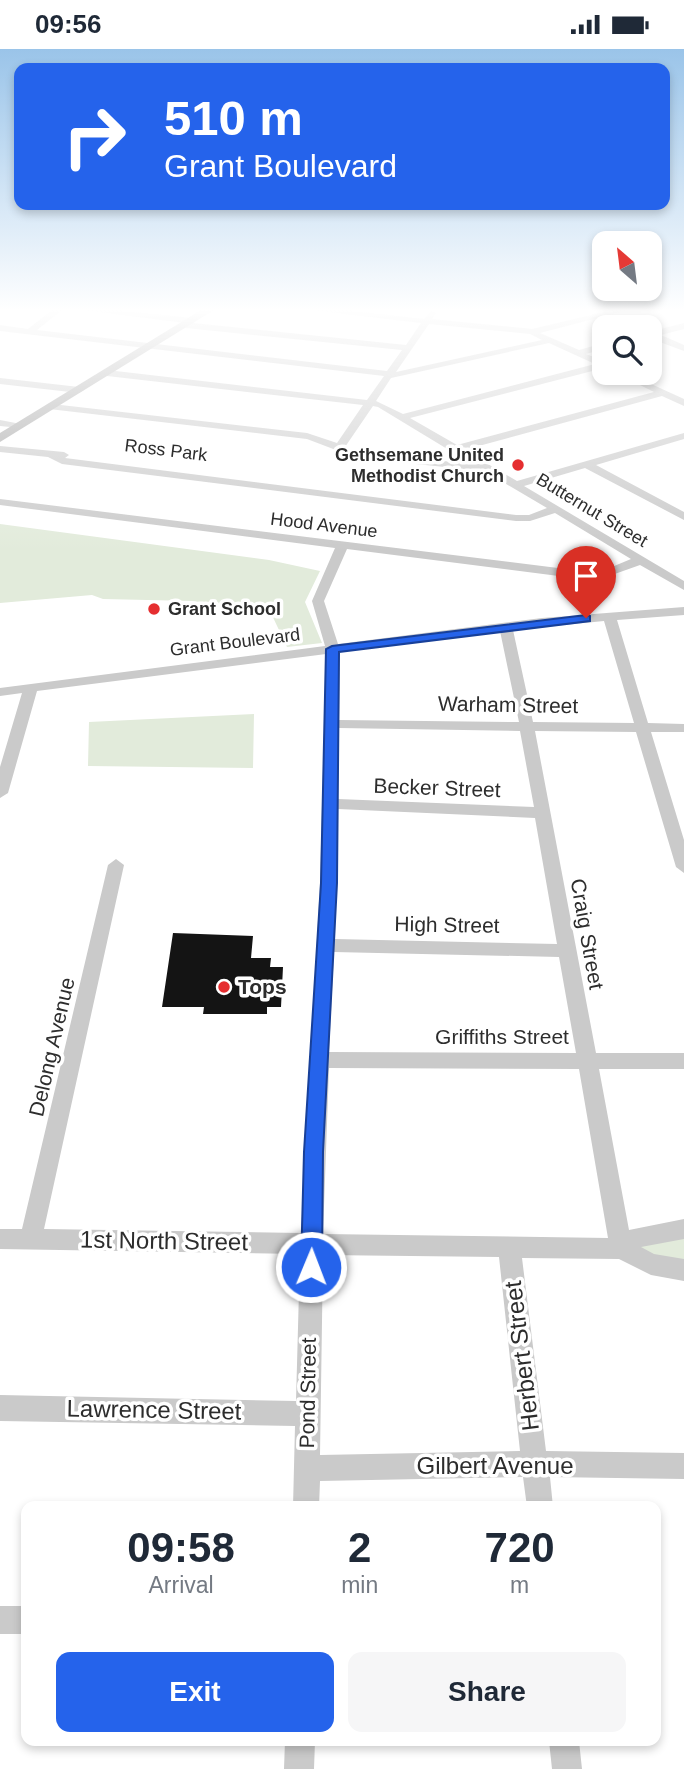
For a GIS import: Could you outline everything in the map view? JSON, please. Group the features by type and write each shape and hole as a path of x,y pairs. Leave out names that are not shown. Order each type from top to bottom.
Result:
{"main road":[{"path":"0,438 79,390"}],"street":[{"name":"Butternut Street","path":"260,390 372,403 402,417 684,586"},
{"path":"338,449 381,390"},
{"path":"402,417 506,390"},
{"path":"656,390 684,404"},
{"path":"455,449 666,395 684,393"},
{"path":"51,407 307,436 320,438 338,449 357,455 489,469"},
{"path":"0,423 20,425"},
{"path":"515,485 684,436"},
{"name":"Ross Park","path":"0,449 53,456 62,461 275,485 516,517 530,518 556,509"},
{"path":"586,464 684,517"},
{"name":"Hood Avenue","path":"0,502 593,575 641,560"},
{"name":"Pond Street","path":"306,1501 312,1242 330,804 332,649 320,612 318,596 344,544"},
{"name":"Grant Boulevard","path":"0,692 506,627 684,611"},
{"path":"608,616 684,867"},
{"name":"Craig Street","path":"506,627 527,726 621,1249"},
{"path":"0,793 31,688"},
{"name":"Warham Street","path":"331,724 684,728"},
{"name":"Becker Street","path":"330,804 543,813"},
{"name":"Delong Avenue","path":"31,1239 116,865"},
{"name":"High Street","path":"326,945 567,951"},
{"name":"Griffiths Street","path":"319,1060 684,1061"},
{"name":"1st North Street","path":"621,1249 638,1236 684,1229"},
{"name":"1st North Street","path":"0,1239 621,1249 652,1264 684,1270"},
{"name":"Herbert Street","path":"509,1247 539,1501"},
{"name":"Lawrence Street","path":"0,1408 308,1414"},
{"name":"Gilbert Avenue","path":"307,1468 535,1464 684,1466"},
{"path":"0,1620 21,1620"},
{"path":"299,1769 300,1746"},
{"path":"565,1746 567,1769"}],"green space":[{"path":"0,524 269,560 320,571 305,602 322,643 287,647 270,611 192,601 103,599 92,595 0,603"},
{"path":"254,714 253,768 88,766 89,722"},
{"path":"684,1234 684,1261 644,1254 639,1249 640,1243"}],"building":[{"name":"Tops","path":"173,933 253,936 251,958 271,958 270,967 283,967 281,1007 267,1007 267,1014 203,1014 204,1007 162,1007"}],"place":[{"name":"Gethsemane United Methodist Church","path":"518,465"},
{"name":"Grant School","path":"154,609"},
{"name":"Tops","path":"224,987"}],"route":[{"path":"311,1267 314,1152 329,883 332,649 586,618"}]}
